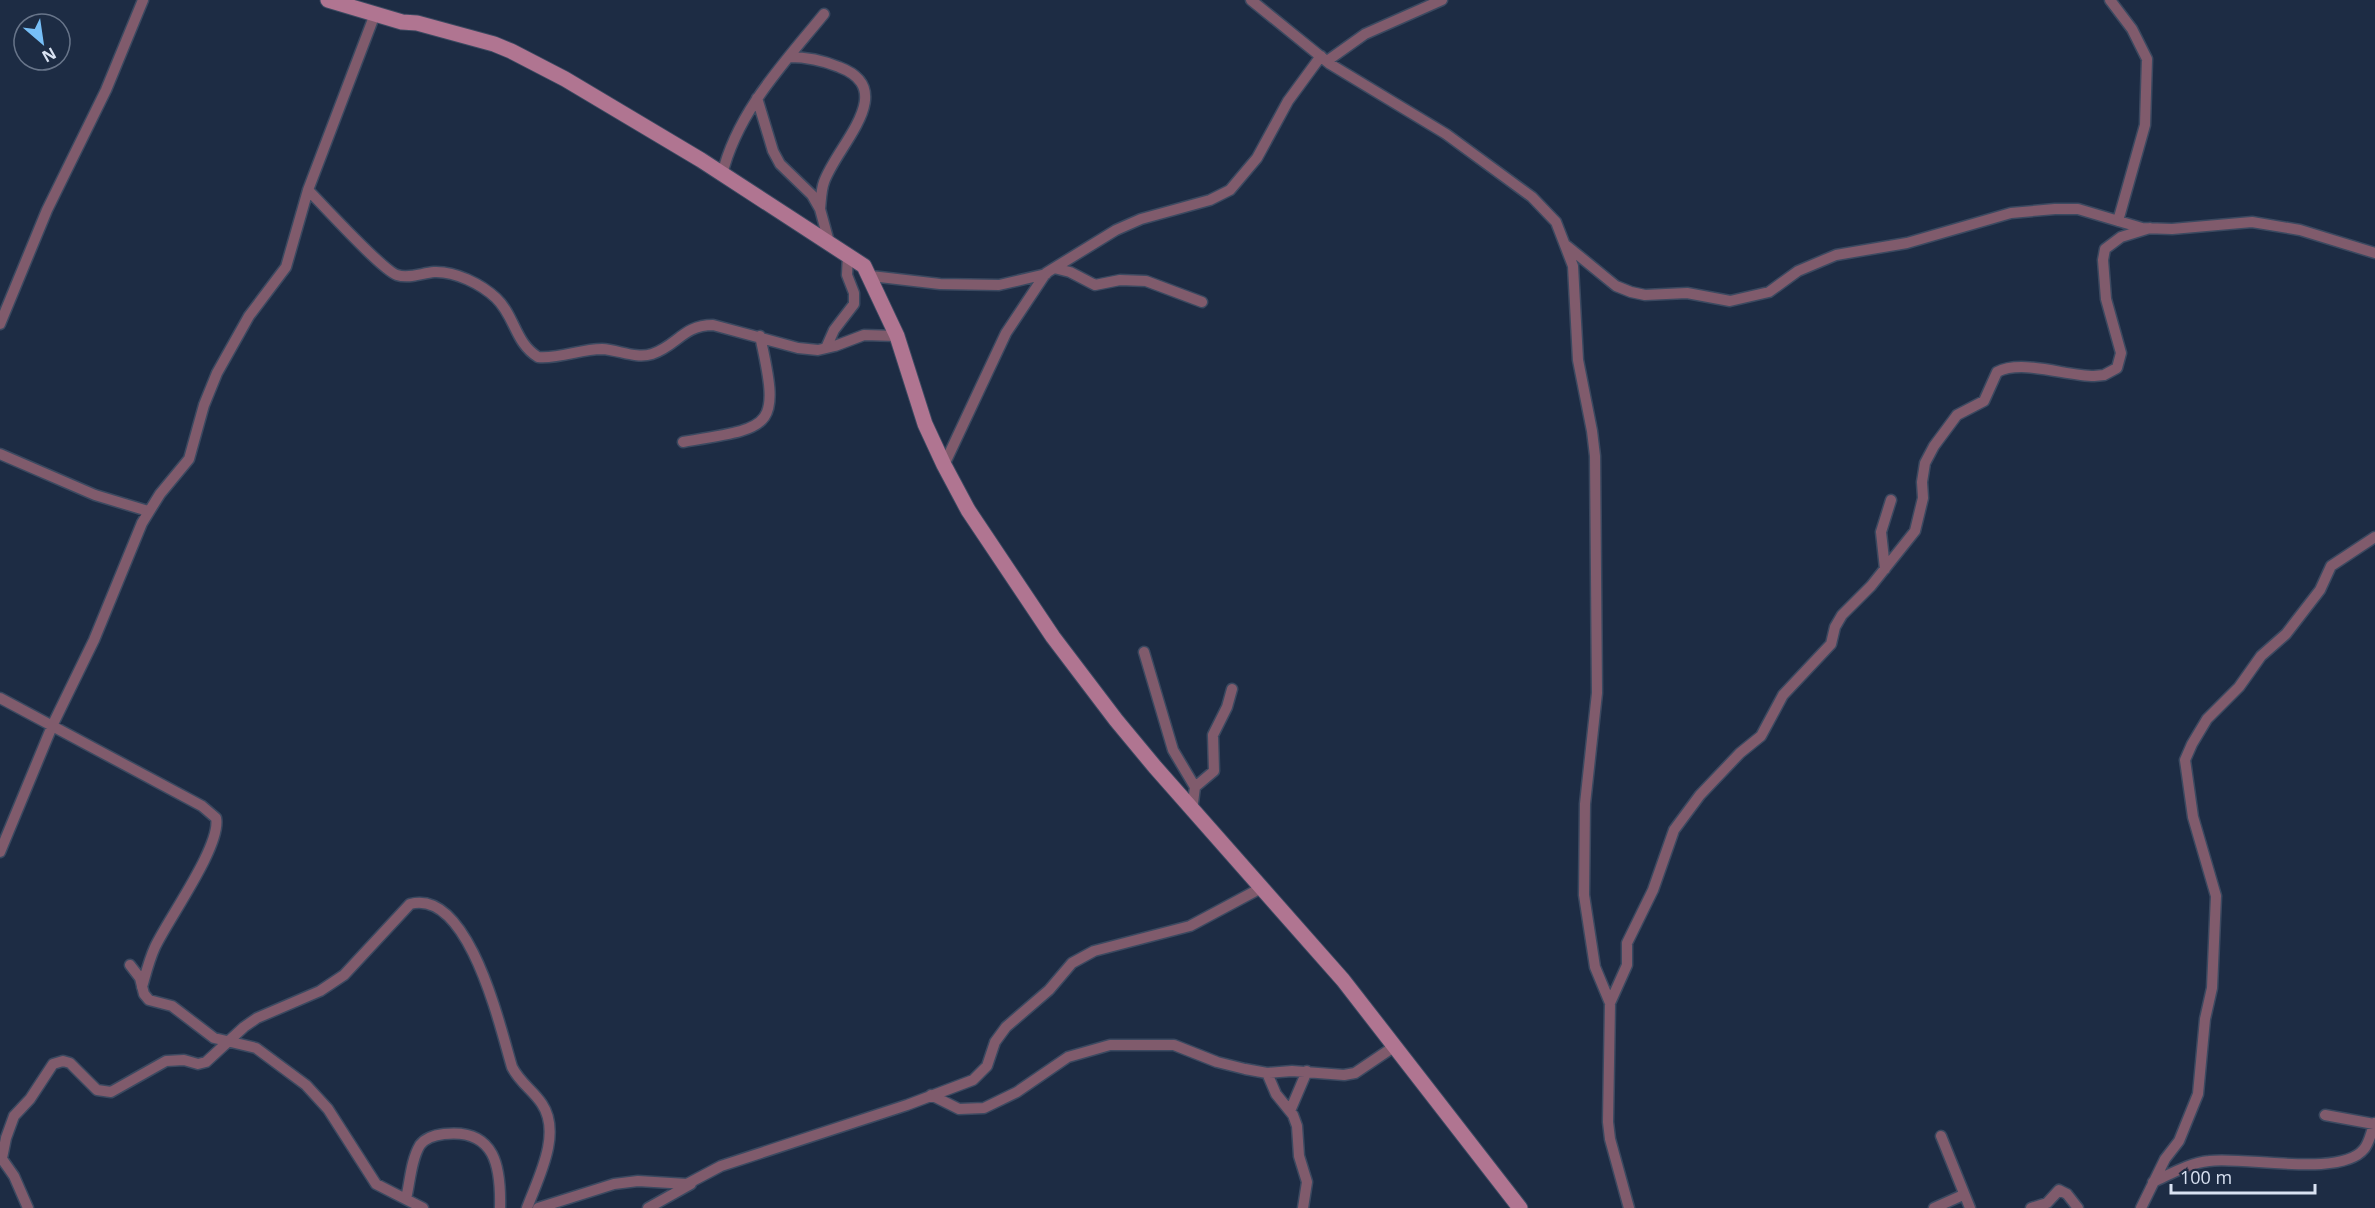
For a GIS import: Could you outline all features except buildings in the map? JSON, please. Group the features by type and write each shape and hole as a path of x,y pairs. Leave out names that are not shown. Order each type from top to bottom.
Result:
{"street":[{"path":"0,324 47,210 106,90 142,0"},
{"path":"328,0 353,4 375,14 435,27 511,51 565,79 857,259 871,276 897,336 925,424 944,465 968,510 1053,637 1116,720 1192,811 1263,887 1343,980 1520,1208"},
{"path":"1251,0 1324,59 1446,134 1532,197 1556,222 1567,246 1573,266 1578,360 1593,431 1595,456 1598,589 1594,637 1597,693 1585,804 1584,895 1595,967 1610,1003"},
{"path":"871,276 940,284 999,285 1050,271 1116,230 1141,219 1210,200 1230,190 1257,158 1288,101 1324,59 1365,34 1442,0"},
{"path":"2109,0 2132,29 2147,59 2145,125 2118,221"},
{"path":"0,852 53,724 94,640 148,511 189,459 204,405 217,373 249,316 286,267 308,190 375,14"},
{"path":"722,175 728,153 757,98 824,14"},
{"path":"789,57 808,57 854,72 864,86 865,103 858,122 824,182 820,209"},
{"path":"757,98 765,129 780,164 812,195 820,209 829,242"},
{"path":"308,190 381,265 397,275 436,272 453,274 496,298 510,316 521,342 538,357 558,357 598,349 645,356 663,348 688,330 700,325 713,325 760,336 798,348 826,348 864,334 897,336"},
{"path":"1567,246 1616,286 1631,292 1645,295 1687,293 1731,301 1769,291 1798,271 1836,255 1907,243 2011,213 2078,209 2150,228"},
{"path":"1629,1208 1608,1131 1610,1003 1627,965 1628,943 1653,890 1674,830 1700,795 1740,753 1761,736 1783,695 1831,644 1835,627 1842,615 1885,569 1915,531 1923,498 1924,463 1957,415 1984,401 1997,372 2011,368 2094,376 2104,375 2117,368 2121,353 2106,299 2103,260 2105,249 2121,237 2150,228 2252,222 2300,230 2375,253"},
{"path":"826,348 834,330 854,304 854,293 847,275 848,254"},
{"path":"1050,271 1070,272 1095,285 1120,280 1146,281 1202,302"},
{"path":"944,465 1006,333 1050,271"},
{"path":"683,442 744,433 766,416 770,407 771,390 760,336"},
{"path":"0,454 70,486 148,511"},
{"path":"1885,569 1881,532 1891,500"},
{"path":"2140,1207 2179,1141 2198,1094 2205,1019 2212,988 2216,896 2191,807 2185,760 2207,720 2239,687 2261,656 2290,628 2320,590 2331,566 2375,537"},
{"path":"1144,652 1173,750 1195,787 1192,811"},
{"path":"1195,787 1214,771 1213,735 1227,706 1232,689"},
{"path":"0,698 53,724 202,806 216,818 215,829 205,855 156,945 142,987"},
{"path":"648,1208 672,1197 721,1166 931,1095 981,1074 994,1042 1006,1027 1049,990 1072,963 1094,951 1190,926 1263,887"},
{"path":"28,1208 14,1176 1,1157 14,1116 30,1099 53,1064 63,1061 70,1063 97,1090 111,1092 166,1061 184,1060 198,1064 206,1062 226,1042 257,1018 320,991 344,975 410,904 427,902 435,905 453,919 470,945 512,1068 548,1113 550,1126 548,1143 526,1208"},
{"path":"130,965 149,1000 171,1006 208,1035 226,1042 256,1048 306,1085 328,1109 376,1184 423,1208"},
{"path":"931,1095 960,1109 984,1108 1017,1092 1068,1057 1110,1045 1134,1043 1174,1045 1217,1062 1267,1073 1306,1071 1344,1075 1355,1072 1395,1046"},
{"path":"1290,1111 1306,1071"},
{"path":"1267,1073 1276,1094 1290,1111 1297,1126 1299,1156 1306,1182 1302,1208"},
{"path":"2153,1182 2184,1167 2208,1161 2239,1160 2284,1165 2343,1161 2364,1149 2375,1124 2325,1115"},
{"path":"406,1199 416,1153 421,1143 429,1137 439,1135 468,1134 480,1140 494,1158 500,1176 500,1208"},
{"path":"1941,1136 1970,1208"},
{"path":"538,1208 614,1184 638,1181 687,1184 697,1180"},
{"path":"2031,1208 2047,1203 2059,1190 2068,1195 2078,1208"},
{"path":"1934,1208 1963,1195"}]}
